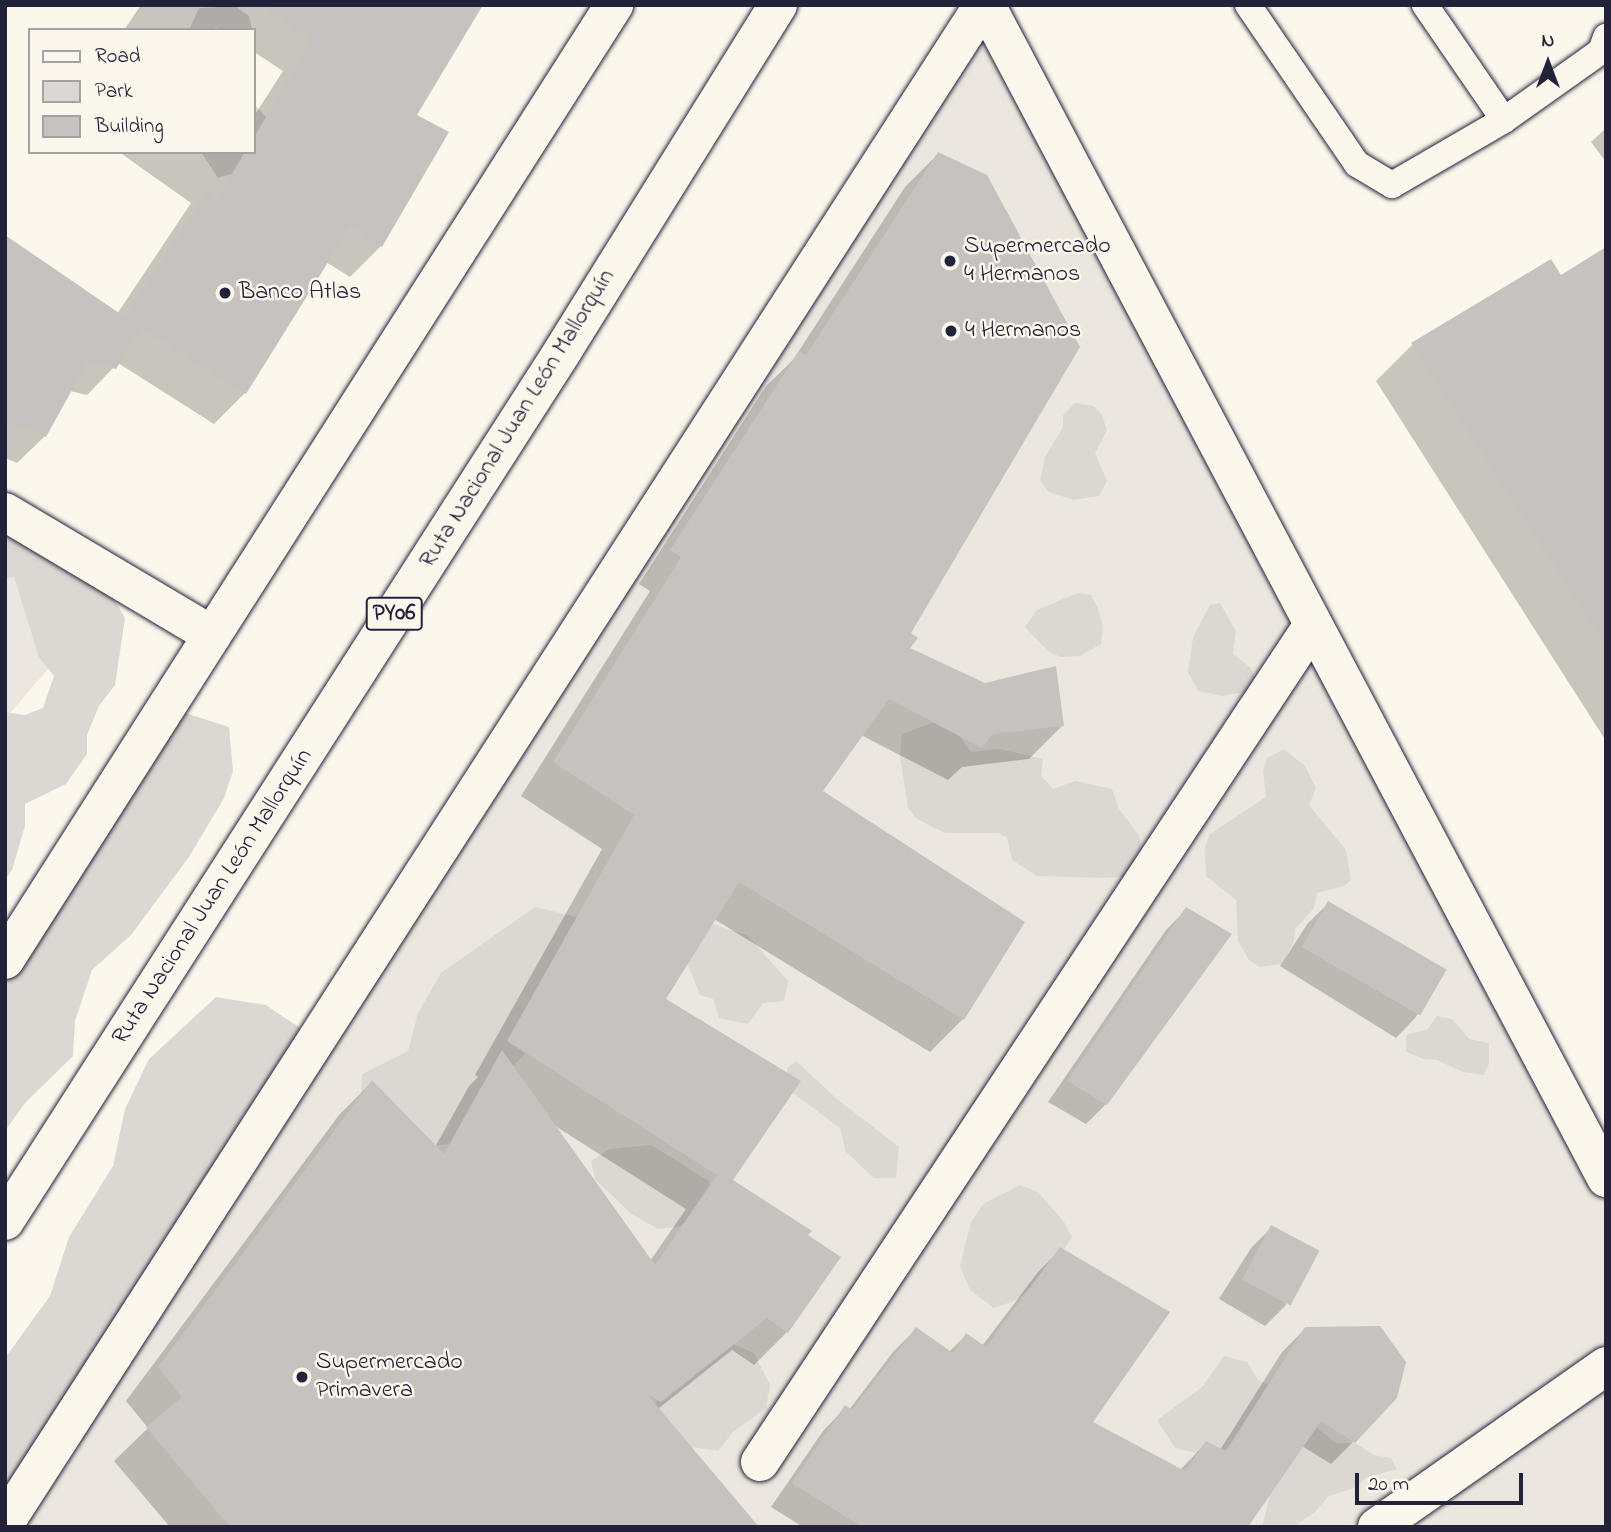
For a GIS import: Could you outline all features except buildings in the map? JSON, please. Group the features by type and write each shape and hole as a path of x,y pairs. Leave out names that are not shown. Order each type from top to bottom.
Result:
{"main road":[{"path":"5,960 614,5"},
{"name":"Ruta Nacional Juan León Mallorquín","path":"5,1220 562,352 778,5"},
{"path":"5,1523 985,5 1606,1178"},
{"path":"5,512 212,635"},
{"path":"760,1462 1312,626"},
{"path":"1377,1527 1606,1366"}],"lane":[{"path":"1248,5 1357,164 1392,185 1504,120 1601,51 1606,37"},
{"path":"1425,5 1504,120"}],"shaded area":[{"path":"983,5 1606,1177 1606,1527 5,1527"},
{"path":"5,552 103,605 5,719"}],"green space":[{"path":"235,6 249,16 252,28 190,28 199,8"},
{"path":"256,106 266,117 269,144 255,167 218,178 202,154 256,154"},
{"path":"1075,403 1094,406 1102,415 1107,430 1095,453 1107,481 1099,496 1073,500 1049,492 1040,480 1045,457 1063,427 1063,415"},
{"path":"5,530 111,594 125,618 115,685 99,706 87,735 87,754 66,784 25,804 25,826 12,870 5,880 5,712 25,715 43,708 54,676 39,657 14,577 5,578"},
{"path":"1078,593 1091,595 1099,611 1103,626 1101,644 1080,656 1061,657 1049,652 1025,627 1037,610"},
{"path":"1220,603 1236,631 1233,654 1251,668 1254,676 1250,691 1222,696 1198,691 1188,672 1193,637 1210,605"},
{"path":"176,710 229,727 233,771 224,798 189,857 131,935 92,970 75,1021 73,1056 25,1103 5,1131 5,960"},
{"path":"953,715 959,736 971,752 1000,749 1043,759 1041,776 1053,789 1075,781 1112,789 1119,809 1139,835 1143,853 1131,876 1037,876 1012,860 1007,838 998,833 945,833 917,819 908,808 900,756 902,734"},
{"path":"1284,749 1305,766 1316,788 1309,805 1346,850 1351,880 1344,886 1317,893 1314,908 1295,929 1294,941 1282,964 1259,967 1249,960 1238,941 1236,900 1206,876 1205,848 1210,834 1266,797 1263,771 1267,758"},
{"path":"535,907 597,922 531,1047 503,1077 472,1103 450,1144 427,1146 361,1107 362,1074 408,1051 418,1013 441,973"},
{"path":"713,924 748,936 788,981 784,1001 763,1003 748,1024 719,1018 713,999 700,995 688,965 688,956"},
{"path":"216,997 266,1005 313,1037 193,1223 155,1255 144,1302 5,1509 5,1358 50,1296 69,1237 113,1166 125,1109 149,1059"},
{"path":"1437,1016 1452,1019 1469,1039 1489,1043 1489,1064 1484,1075 1463,1072 1437,1060 1424,1059 1406,1052 1406,1035 1428,1029"},
{"path":"796,1061 837,1099 899,1147 896,1178 874,1178 846,1152 840,1128 786,1088 787,1068"},
{"path":"651,1145 709,1181 712,1199 682,1226 658,1229 630,1213 595,1179 591,1161 609,1149"},
{"path":"1020,1185 1038,1192 1064,1222 1072,1237 1044,1281 1014,1301 994,1308 970,1290 960,1266 971,1222 983,1204"},
{"path":"724,1340 754,1353 770,1385 766,1408 733,1432 718,1451 676,1445 647,1417 664,1390"},
{"path":"1224,1356 1247,1362 1259,1381 1279,1388 1310,1422 1336,1443 1355,1443 1374,1455 1391,1458 1397,1469 1365,1478 1357,1487 1329,1496 1315,1512 1293,1527 1262,1527 1270,1495 1243,1444 1224,1450 1197,1453 1175,1448 1157,1420 1202,1387"}],"place":[{"name":"Supermercado 4 Hermanos","path":"950,261"},
{"name":"Banco Atlas","path":"225,293"},
{"name":"4 Hermanos","path":"951,331"},
{"name":"Supermercado Primavera","path":"302,1377"}]}
